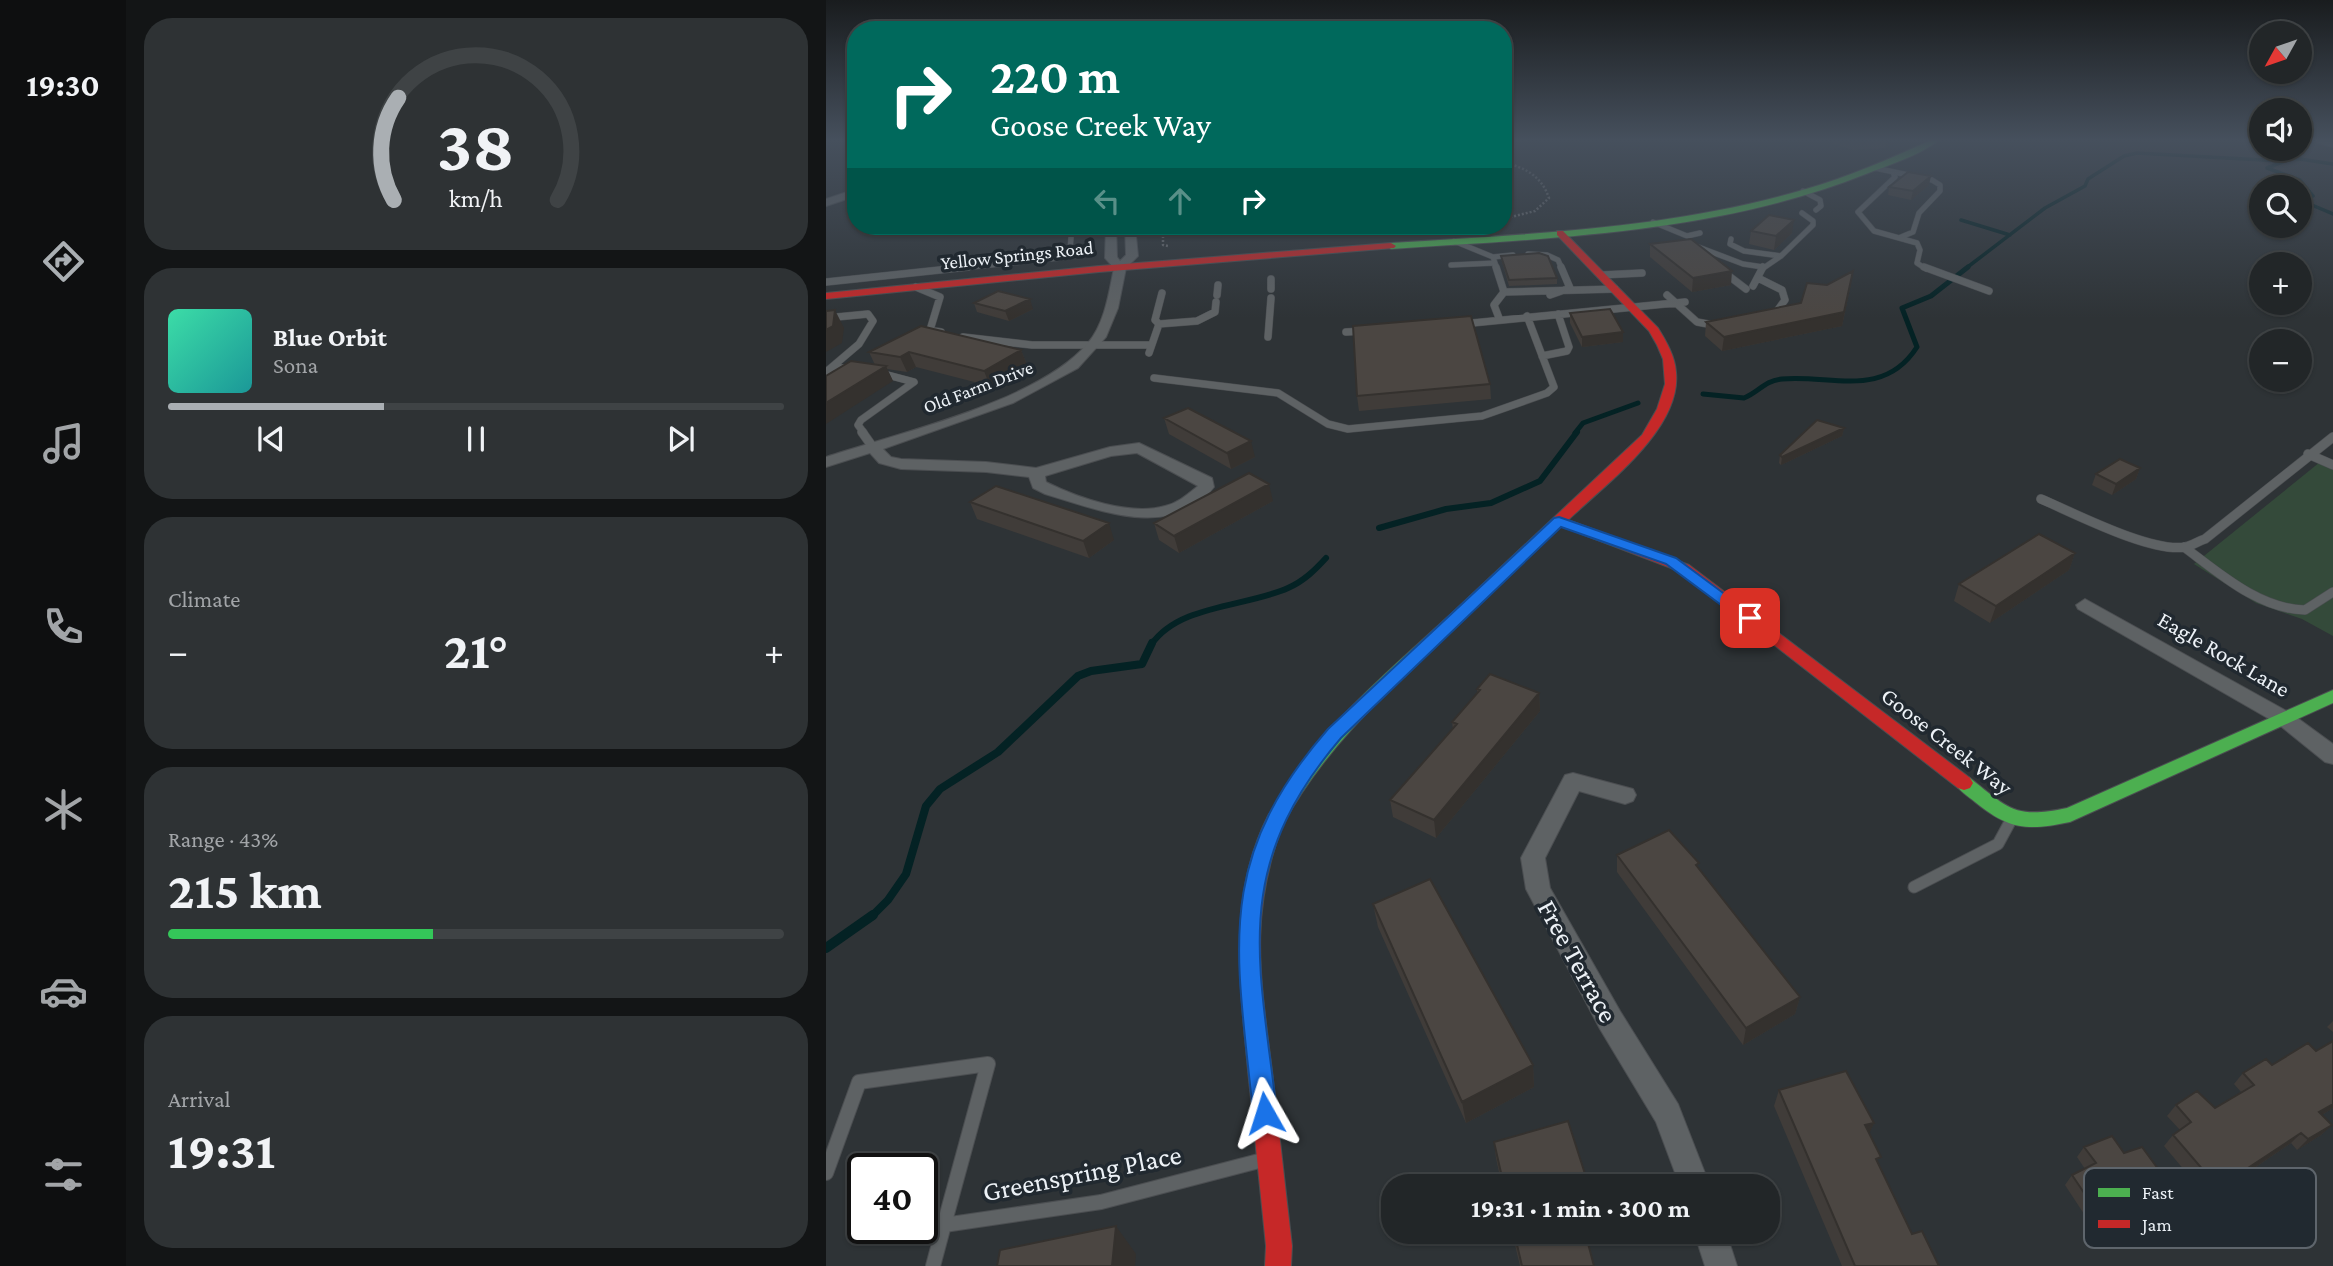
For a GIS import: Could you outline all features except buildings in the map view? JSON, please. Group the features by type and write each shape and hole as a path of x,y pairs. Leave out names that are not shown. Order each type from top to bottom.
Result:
{"street":[{"name":"Yellow Springs Road","path":"826,296 1120,267 1560,233 1653,222 1759,200"},
{"path":"1278,1266 1279,1246 1247,950 1251,890 1264,844 1307,766 1334,734 1647,437 1668,405 1673,366 1664,342 1635,307 1560,233"},
{"path":"1111,235 1111,258 1120,267"},
{"name":"Old Farm Drive","path":"826,462 1030,391 1062,373 1094,345 1112,309 1120,267 1132,256 1134,235"},
{"path":"873,446 885,460 901,464 986,467 1036,473 1110,452 1139,448 1206,481 1206,487 1164,514 1144,516 1051,491 1039,485 1036,473"},
{"name":"Goose Creek Way","path":"1559,521 1684,568 2012,820 2040,822 2070,815 2333,696"},
{"name":"Eagle Rock Lane","path":"2085,605 2285,719 2333,756"},
{"name":"Free Terrace","path":"1625,795 1573,781 1533,858 1538,889 1610,1020 1668,1114 1690,1174"},
{"path":"1714,1244 1721,1266"}],"lane":[{"path":"1816,210 1821,206 1820,200"},
{"path":"1871,200 1858,212 1871,230 1917,243 1920,250 1917,262 1929,271 1989,291"},
{"path":"1893,237 1909,236 1917,230 1920,211 1931,200"},
{"path":"1753,286 1763,267 1781,256 1813,225 1813,221 1802,213"},
{"path":"1653,222 1745,265 1763,267"},
{"path":"1687,240 1700,233"},
{"path":"826,282 1059,258 1070,250 1071,235"},
{"path":"1731,239 1730,244 1738,249 1781,256"},
{"path":"1687,240 1707,258"},
{"path":"1454,241 1494,260"},
{"path":"1451,265 1547,255 1558,260 1570,288"},
{"path":"1494,260 1502,295"},
{"path":"1717,266 1746,289"},
{"path":"1600,275 1642,274"},
{"path":"1758,278 1782,290 1785,299 1777,311"},
{"path":"1271,279 1271,289"},
{"path":"1158,324 1197,321 1215,312 1218,285"},
{"path":"913,286 936,293 940,297 930,330 990,342 1150,349 1158,324 1155,320 1162,293"},
{"path":"1550,295 1570,288"},
{"path":"1499,318 1494,305 1502,295 1570,288 1616,289"},
{"path":"1502,295 1526,296"},
{"path":"1667,295 1697,322 1713,325"},
{"path":"1268,337 1271,298"},
{"path":"1451,325 1499,318 1685,302"},
{"path":"826,318 869,314 873,321 859,344 830,369"},
{"path":"1542,356 1567,351 1569,347 1558,314"},
{"path":"1154,378 1278,393 1293,399 1330,427 1348,429 1482,416 1504,411 1547,393 1554,387 1527,316"},
{"path":"1346,332 1371,331"},
{"path":"830,369 860,371"},
{"path":"873,446 858,425 861,420 911,387 914,382 874,373"},
{"path":"2041,499 2144,540 2164,546 2184,547 2205,539 2308,454 2333,437"},
{"path":"2308,454 2333,465"},
{"path":"2184,547 2256,595 2293,610 2307,610 2333,592"},
{"path":"1913,887 1998,844 2012,820"},
{"path":"826,1173 859,1082 988,1064 933,1266"},
{"name":"Greenspring Place","path":"944,1225 1101,1202 1270,1159"}],"path":[{"path":"1512,217 1530,214 1547,200"}],"green space":[{"path":"2325,458 2333,462 2333,636 2302,619 2256,603 2194,564"}],"waterway":[{"path":"2010,235 2059,200"},
{"path":"2300,200 2333,214"},
{"path":"1961,220 2010,235"},
{"path":"1965,269 2010,235"},
{"path":"1703,394 1744,398 1771,382 1782,379 1855,381 1888,374 1903,363 1917,347 1902,308 1931,296 1968,267"},
{"path":"1575,433 1583,423 1638,403"},
{"path":"1379,528 1446,509 1491,503 1540,481 1577,432"},
{"path":"1151,645 1178,621 1294,585 1326,558"},
{"path":"873,915 888,900 906,874 926,806 940,789 998,752 1078,676 1091,671 1142,664 1151,645"},
{"path":"826,948 873,915"}],"traffic: fast":[{"path":"1391,246 1548,235 1653,224 1774,200"},
{"path":"1276,819 1293,789 1333,736 1381,687 1456,618"},
{"path":"1964,783 2011,817 2034,821 2070,815 2333,696"}],"traffic: jam":[{"path":"1456,618 1647,437 1668,396 1671,372 1663,345 1654,330 1560,233"},
{"path":"826,296 1099,269 1391,246"},
{"path":"1559,521 1684,568 1964,783"},
{"path":"1276,819 1263,850 1255,881 1249,943 1253,1005 1279,1246 1278,1266"}],"route":[{"path":"1265,1113 1247,950 1251,890 1264,844 1284,803 1307,766 1334,734 1559,521 1671,561 1750,618"}]}
